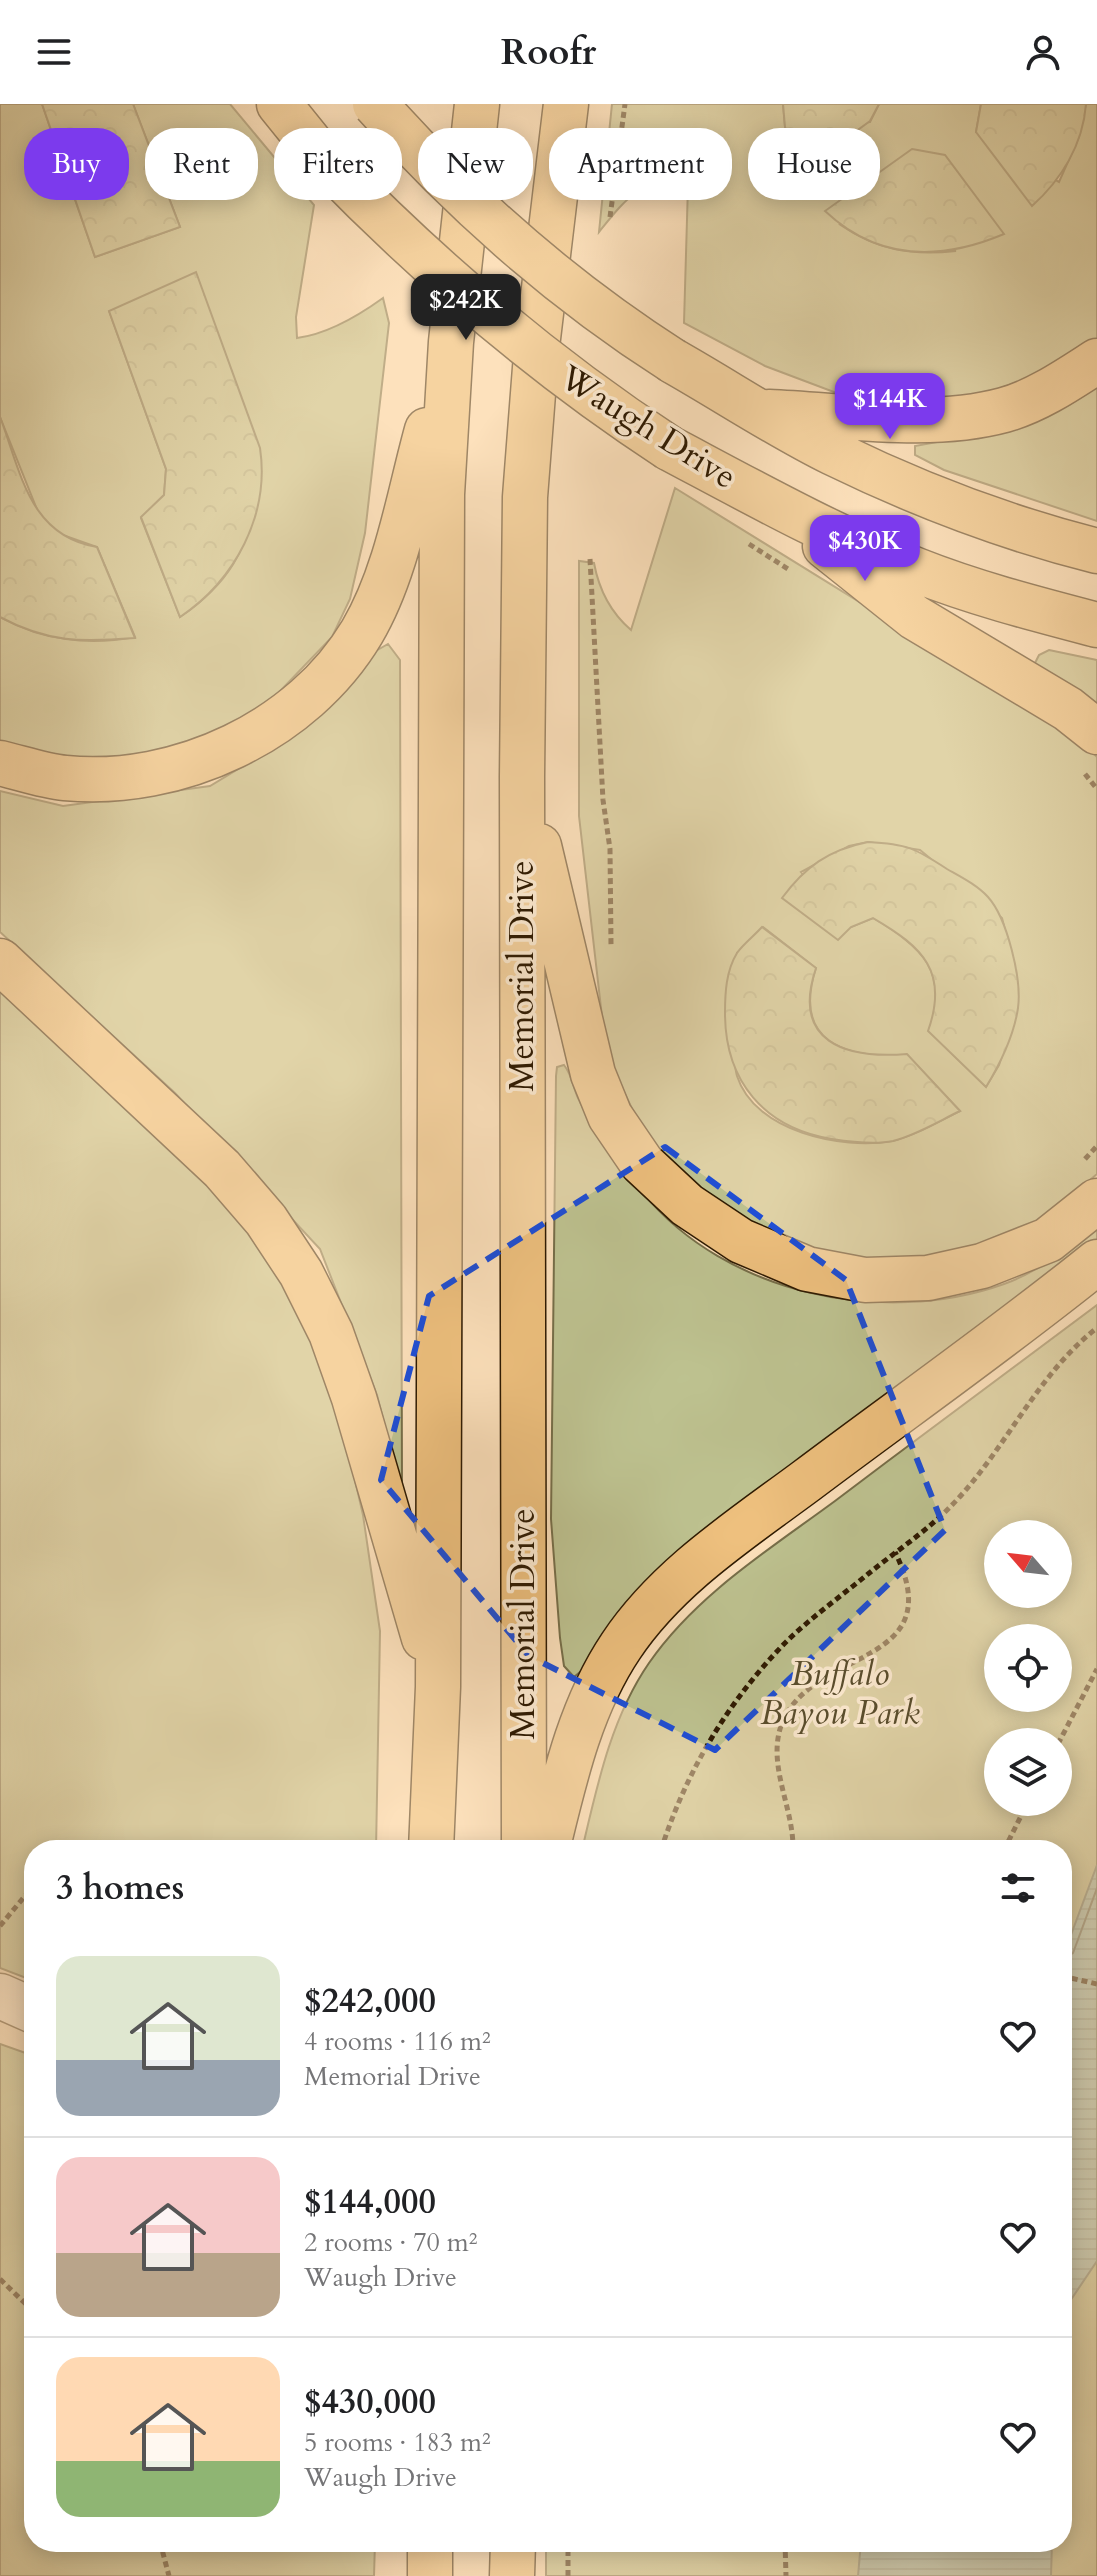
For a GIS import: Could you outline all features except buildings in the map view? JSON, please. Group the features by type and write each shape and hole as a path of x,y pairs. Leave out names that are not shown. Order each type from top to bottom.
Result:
{"main road":[{"name":"Waugh Drive","path":"279,104 325,161 442,277 531,351 669,448 767,500 916,570 1026,607 1097,625"},
{"name":"Waugh Drive","path":"375,104 417,151 575,294 673,361 831,452 938,500 1047,539 1097,551"},
{"path":"431,1840 438,1687 442,494 451,342 477,104"},
{"name":"Memorial Drive","path":"524,1840 522,777 525,497 536,355 566,104"},
{"path":"0,763 65,778 157,775 240,745 315,690 362,632 390,566 451,342"},
{"path":"761,412 939,419 1005,410 1062,383 1097,361"},
{"path":"767,500 914,617 1068,709 1097,732"},
{"path":"522,777 593,1074 610,1116 642,1163 687,1205 741,1241 807,1269 865,1280 928,1278 982,1266 1048,1240 1089,1183"},
{"path":"0,961 222,1169 266,1220 301,1273 331,1333 354,1398 438,1687"},
{"path":"550,1840 569,1763 591,1700 621,1646 655,1603 727,1540 1097,1262"},
{"path":"430,2552 430,2576"},
{"path":"512,2576 513,2552"}],"street":[{"path":"0,1996 24,2007"}],"path":[{"path":"610,217 625,104"},
{"path":"590,559 603,800 610,849 607,906 611,951"},
{"path":"1089,1183 1097,1146"},
{"path":"665,1840 686,1786 718,1724 755,1677 786,1642 950,1508 1011,1432 1051,1375 1097,1328"},
{"path":"792,1840 790,1811 777,1764 778,1737 783,1721 801,1694 880,1650 901,1627 907,1614 908,1586 895,1552"},
{"path":"1066,1728 1097,1669"},
{"path":"1009,1840 1021,1816"},
{"path":"0,1926 24,1897"},
{"path":"1072,1978 1097,1984"},
{"path":"0,2279 24,2302"},
{"path":"163,2552 169,2576"},
{"path":"568,2552 568,2576"},
{"path":"785,2552 786,2576"}],"highlighted area":[{"path":"665,1147 846,1280 945,1530 715,1750 529,1656 381,1480 429,1296"}],"green space":[{"path":"0,104 42,104 50,128 24,128 24,200 75,200 95,257 180,227 170,200 258,200 258,138 274,157 274,200 310,200 314,205 296,317 297,338 320,333 342,323 383,298 389,323 365,533 350,599 332,637 260,712 185,748 98,762 0,746 0,617 33,631 66,639 100,641 135,637 97,547 57,533 40,517 0,417","holes":["109,311 259,494 248,532 224,578 180,617 141,518 164,495 166,469"]},
{"path":"42,104 133,104 145,135 145,200 170,200 180,227 95,257 75,200 129,200 129,128 50,128"},
{"path":"133,104 230,104 250,128 145,128 145,135"},
{"path":"612,104 783,104 785,127 870,122 879,104 981,104 976,132 1059,182 1079,137 1086,104 1097,104 1097,341 1028,378 977,397 855,400 765,366 684,323 688,200 732,200 732,128 610,128","holes":["839,224 956,251 924,253 881,245"]},
{"path":"783,104 879,104 870,121 860,128 785,127"},
{"path":"981,104 1086,104 1080,134 1069,161 1032,206 976,132"},
{"path":"912,149 945,155 1004,234 956,249 910,251 866,239 825,211 840,200 880,200 880,172"},
{"path":"602,200 627,200 599,232"},
{"path":"196,272 260,448 262,473 254,521 244,544 217,584 180,617 141,517 164,495 166,469 109,311"},
{"path":"1097,387 1097,521 944,470 915,455 915,446 1014,428 1069,405"},
{"path":"0,417 31,498 42,516 56,530 74,541 97,547 135,638 66,639 34,632 0,617"},
{"path":"675,488 1013,697 1083,742 1097,757 1097,1174 1050,1214 1012,1235 969,1253 911,1262 849,1259 789,1247 675,1172 638,1121 612,1067 604,1034 579,816 579,561 594,563 606,600 631,630","holes":["868,842 920,850 1002,918 1013,961 1018,1006 999,1065 986,1087 929,1031 936,992 927,963 918,951 873,918 851,927 801,872 849,846","763,927 816,968 810,993 811,1013 818,1029 829,1041 863,1054 907,1055 960,1111 909,1136 872,1143 849,1143 802,1133 762,1111 747,1095 737,1076 734,1035 737,953"]},
{"path":"388,644 400,660 402,1495 377,1395 320,1249 175,1093 0,932 0,791 63,806 210,786 301,731 344,687 367,656"},
{"path":"1049,650 1097,660 1097,706 1034,665 1039,655"},
{"path":"868,842 902,846 927,856 979,889 988,897 1001,919 1018,981 1018,1008 1006,1049 986,1087 928,1031 934,1010 933,977 918,951 873,918 851,927 838,940 782,898 819,861"},
{"path":"762,927 816,968 810,993 811,1013 817,1029 829,1041 863,1053 907,1054 960,1111 919,1132 886,1142 870,1143 808,1133 768,1112 741,1080 732,1060 725,1013 727,982 733,960"},
{"path":"0,988 189,1157 261,1239 309,1323 338,1406 363,1515 380,1631 376,1840 24,1840 24,1977 0,1968"},
{"path":"564,1065 584,1111 643,1193 677,1228 717,1256 762,1278 809,1292 858,1301 908,1302 957,1297 1004,1284 1029,1273 1097,1227 1097,1242 574,1677 564,1666 551,1519 556,1076 557,1067"},
{"name":"Buffalo Bayou Park","path":"1097,1305 1097,2576 546,2576 546,2552 1072,2552 1072,1840 584,1840 607,1753 636,1684 668,1638 689,1616 760,1555"},
{"path":"0,2044 24,2052 24,2552 375,2552 374,2576 0,2576"}],"water":[{"path":"1097,1865 1097,2261 1072,2298 1072,1932"},
{"path":"860,2552 1052,2552 1051,2576 858,2576"}]}
